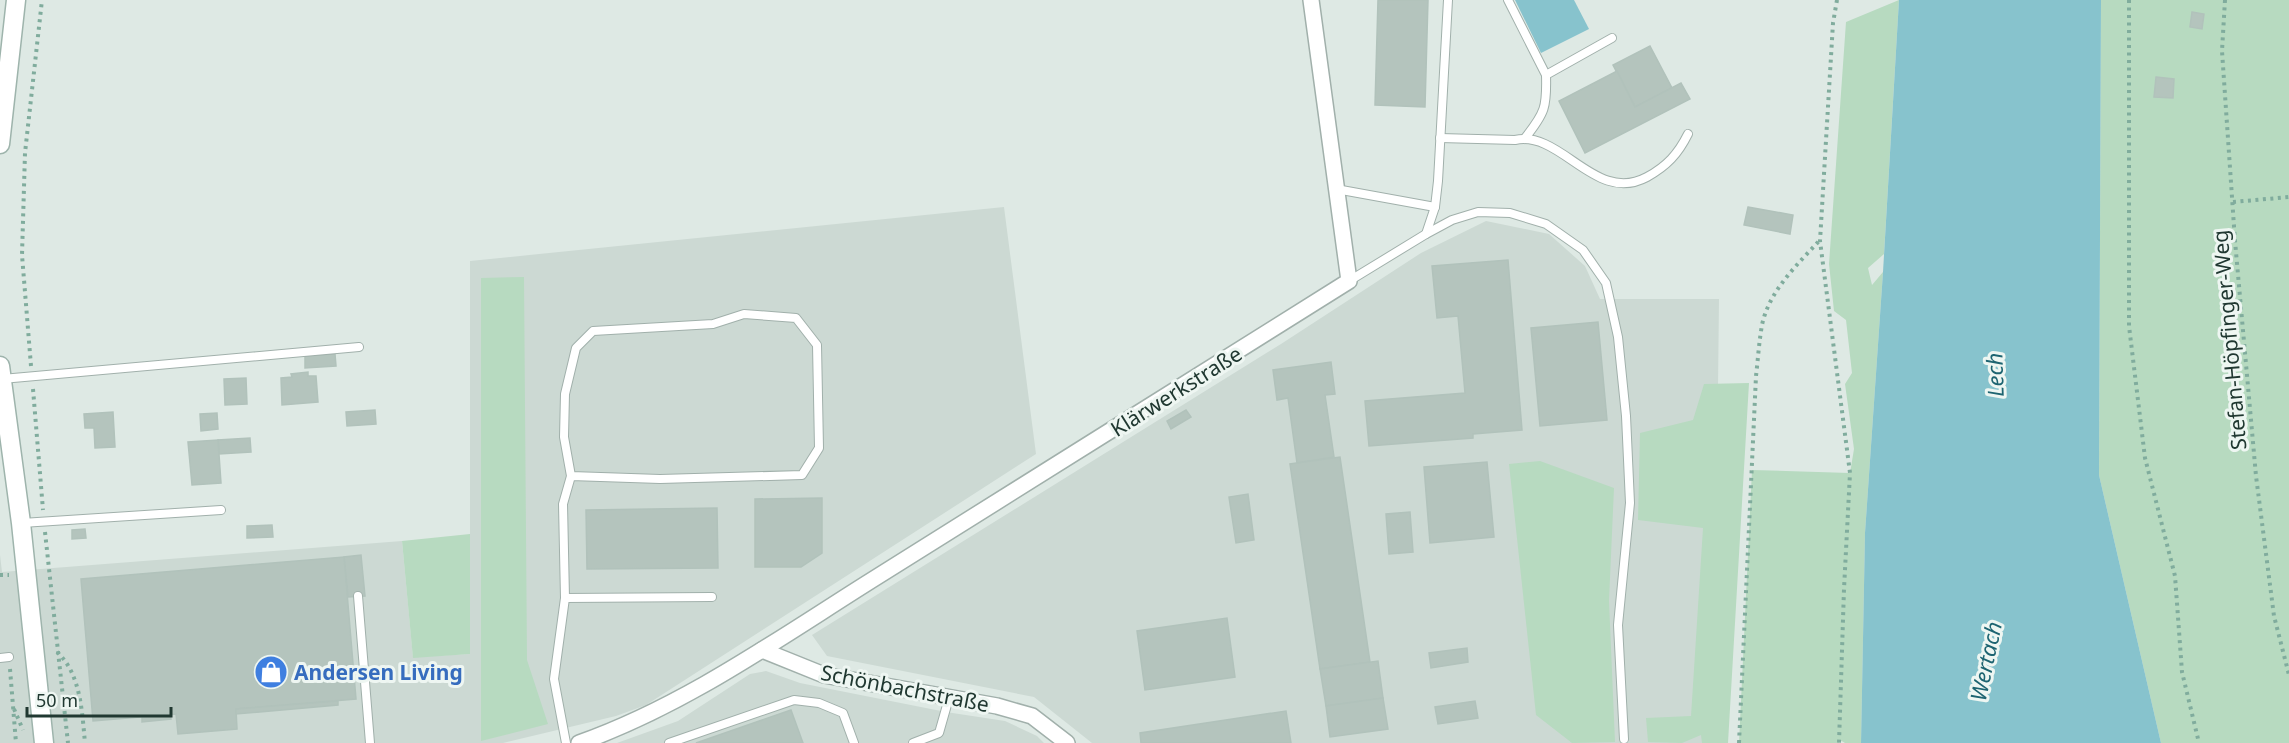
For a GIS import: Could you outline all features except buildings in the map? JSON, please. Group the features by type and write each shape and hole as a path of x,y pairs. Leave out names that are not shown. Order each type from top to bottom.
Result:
{"main road":[{"path":"0,144 16,0"},
{"path":"1,372 21,523 44,743"}],"street":[{"path":"1311,0 1348,280"},
{"name":"Klärwerkstraße","path":"762,650 1348,280"},
{"path":"579,743 626,725 762,650"},
{"name":"Schönbachstraße","path":"762,650 824,675 998,706 1032,716 1067,743"}],"lane":[{"path":"1426,234 1435,207 1448,0"},
{"path":"1508,0 1546,75 1543,116 1525,138"},
{"path":"1546,75 1612,38"},
{"path":"1440,138 1515,140 1525,138 1545,144 1589,172 1623,184 1642,180 1662,169 1679,152 1688,134"},
{"path":"1336,189 1435,207"},
{"path":"1348,280 1452,220 1478,212 1510,213 1546,224 1583,250 1606,283 1618,338 1626,416 1630,502 1618,625 1624,739"},
{"path":"566,743 554,680 565,598 563,504 571,476 564,437 565,394 576,348 593,331 713,324 744,314 796,318 817,345 819,448 802,475 660,479 571,476"},
{"path":"1,372 359,347"},
{"path":"21,523 221,510"},
{"path":"358,596 370,743"},
{"path":"565,598 712,597"},
{"path":"0,658 9,657"},
{"path":"913,743 939,733 949,698"},
{"path":"669,743 794,700 819,703 843,713 854,743"}],"path":[{"path":"1838,0 1833,22 1820,241 1850,473 1839,743"},
{"path":"2129,0 2129,326 2145,458 2175,576 2182,672 2199,743"},
{"name":"Stefan-Höpfinger-Weg","path":"2225,0 2222,51 2256,476 2274,616 2289,675"},
{"path":"2233,202 2289,197"},
{"path":"1739,743 1756,376 1762,323 1772,298 1786,277 1820,241"},
{"path":"57,652 69,666 81,701 85,743"},
{"path":"9,657 16,743"},
{"path":"12,703 25,736"}],"shaded area":[{"path":"1004,207 1036,454 646,705 616,716 503,743 0,743 0,555 2,572 402,541 413,657 470,654 470,261"},
{"path":"1486,221 1549,234 1585,266 1600,299 1719,299 1714,743 1092,743 1034,697 827,656 812,635 1281,344 1421,253"},
{"path":"766,671 800,683 946,712 1005,721 1037,736 1044,743 617,743 678,721 750,674"}],"green space":[{"path":"1899,0 1884,254 1868,268 1872,285 1883,272 1865,533 1861,743 1845,743 1840,740 1839,743 1739,743 1752,470 1850,473 1854,449 1845,384 1852,373 1846,320 1834,311 1829,264 1846,22"},
{"path":"2101,0 2289,0 2289,743 2161,743 2099,475"},
{"path":"524,277 527,660 548,724 481,741 481,278"},
{"path":"1749,383 1728,743 1702,743 1701,735 1682,743 1648,742 1646,718 1691,716 1703,528 1638,520 1640,433 1693,420 1704,384"},
{"path":"1540,461 1614,488 1609,601 1615,742 1572,743 1536,715 1509,464"},
{"path":"470,534 470,654 413,658 402,541"}],"water":[{"path":"1515,0 1574,0 1589,29 1541,53"},
{"path":"1899,0 2101,0 2099,475 2161,743 1861,743 1865,533"}],"place":[{"name":"Andersen Living","path":"271,672"}],"water label":[{"name":"Lech","path":"1994,375"},
{"name":"Wertach","path":"1985,661"}]}
